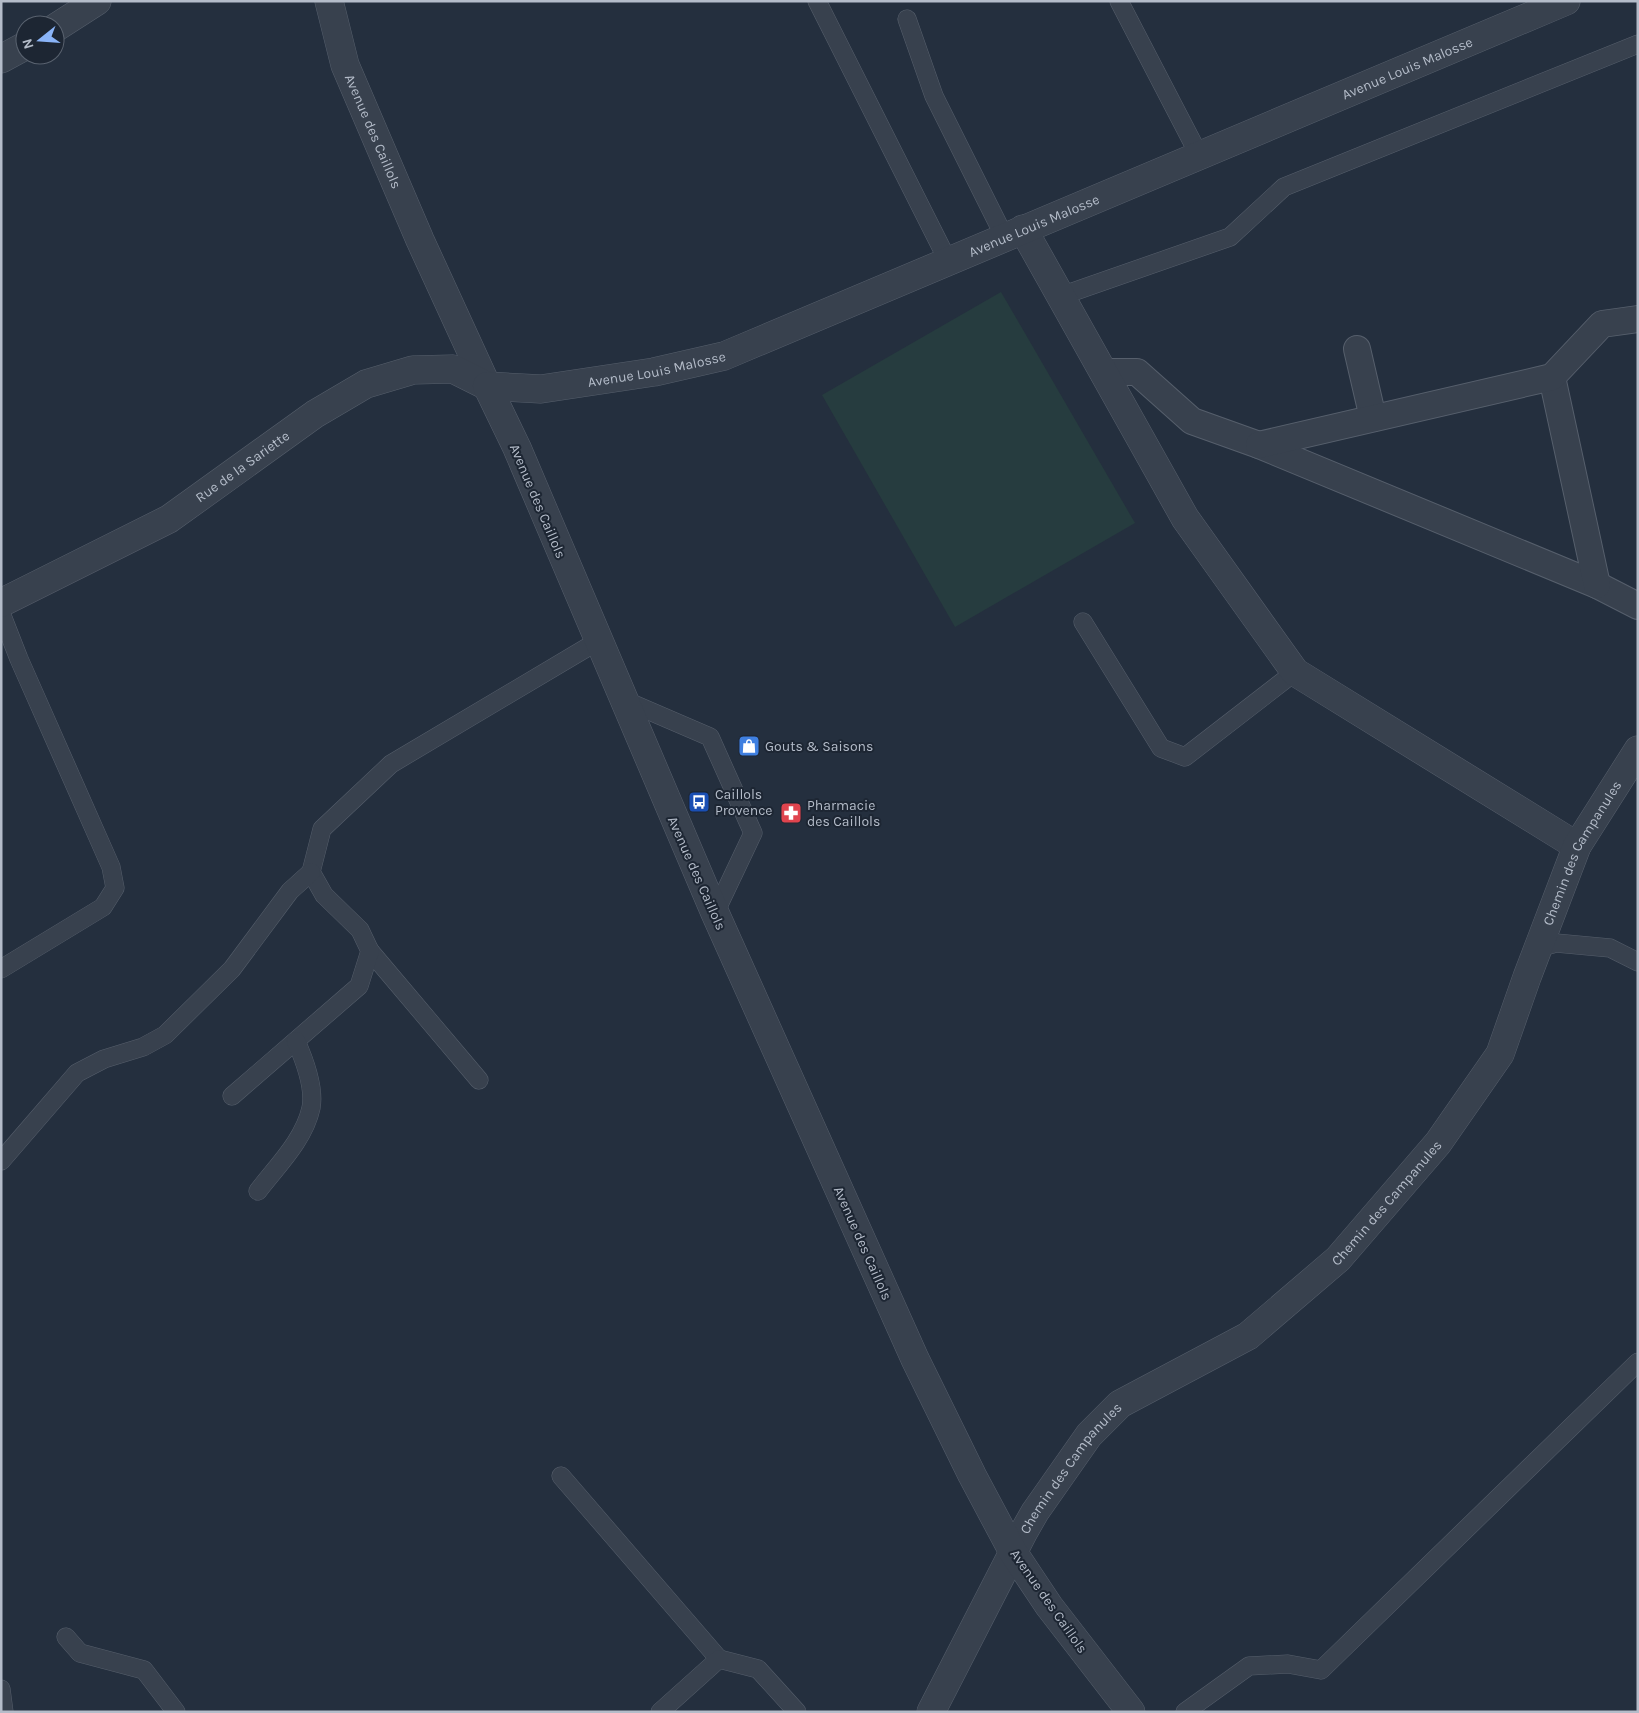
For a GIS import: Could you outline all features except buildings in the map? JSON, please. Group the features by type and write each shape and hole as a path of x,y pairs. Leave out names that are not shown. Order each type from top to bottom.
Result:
{"street":[{"name":"Avenue des Caillols","path":"329,1 346,65 420,240 517,448 715,913 915,1359 972,1475 1013,1552 1049,1606 1130,1712"},
{"name":"Avenue Louis Malosse","path":"487,386 541,389 654,372 724,356 1566,1"},
{"path":"65,21 88,4"},
{"path":"1,59 15,51"},
{"path":"1014,234 1061,296 1185,518 1295,672 1577,846"},
{"path":"1259,445 1552,377 1602,324 1638,319"},
{"path":"1357,349 1373,418"},
{"name":"Rue de la Sariette","path":"1,603 169,519 315,414 366,384 413,370 453,369 487,386"},
{"path":"1103,372 1137,372 1192,421 1259,445 1597,585 1638,606"},
{"path":"1552,377 1597,585"},
{"name":"Chemin des Campanules","path":"931,1712 1035,1512 1089,1435 1120,1404 1248,1336 1338,1259 1438,1143 1500,1054 1577,846 1636,758"}],"lane":[{"path":"817,1 948,262"},
{"path":"1119,1 1199,155"},
{"path":"907,19 934,96 1014,234"},
{"path":"1061,296 1230,237 1284,187 1638,44"},
{"path":"1,613 19,659 111,867 114,888 103,906 1,970"},
{"path":"1083,622 1161,748 1184,757 1295,672"},
{"path":"1,1161 77,1073 104,1059 143,1047 165,1035 232,969 290,891 310,872 322,829 391,764 598,641"},
{"path":"624,700 710,737 753,833 715,913"},
{"path":"310,872 324,896 360,930 370,950 479,1080"},
{"path":"1538,948 1556,943 1610,948 1638,962"},
{"path":"232,1096 359,986 370,950"},
{"path":"258,1192 301,1135 311,1106 310,1085 305,1063 296,1041"},
{"path":"1185,1712 1249,1666 1288,1664 1321,1670 1638,1362"},
{"path":"561,1476 719,1659 758,1669 797,1712"},
{"path":"66,1637 80,1653 144,1670 176,1712"},
{"path":"660,1712 719,1659"},
{"path":"1,1690 4,1712"}],"green space":[{"path":"1001,292 1135,523 955,627 822,395"}],"place":[{"name":"Gouts & Saisons","path":"749,746"},
{"name":"Caillols Provence","path":"699,802"},
{"name":"Pharmacie des Caillols","path":"791,813"}]}
